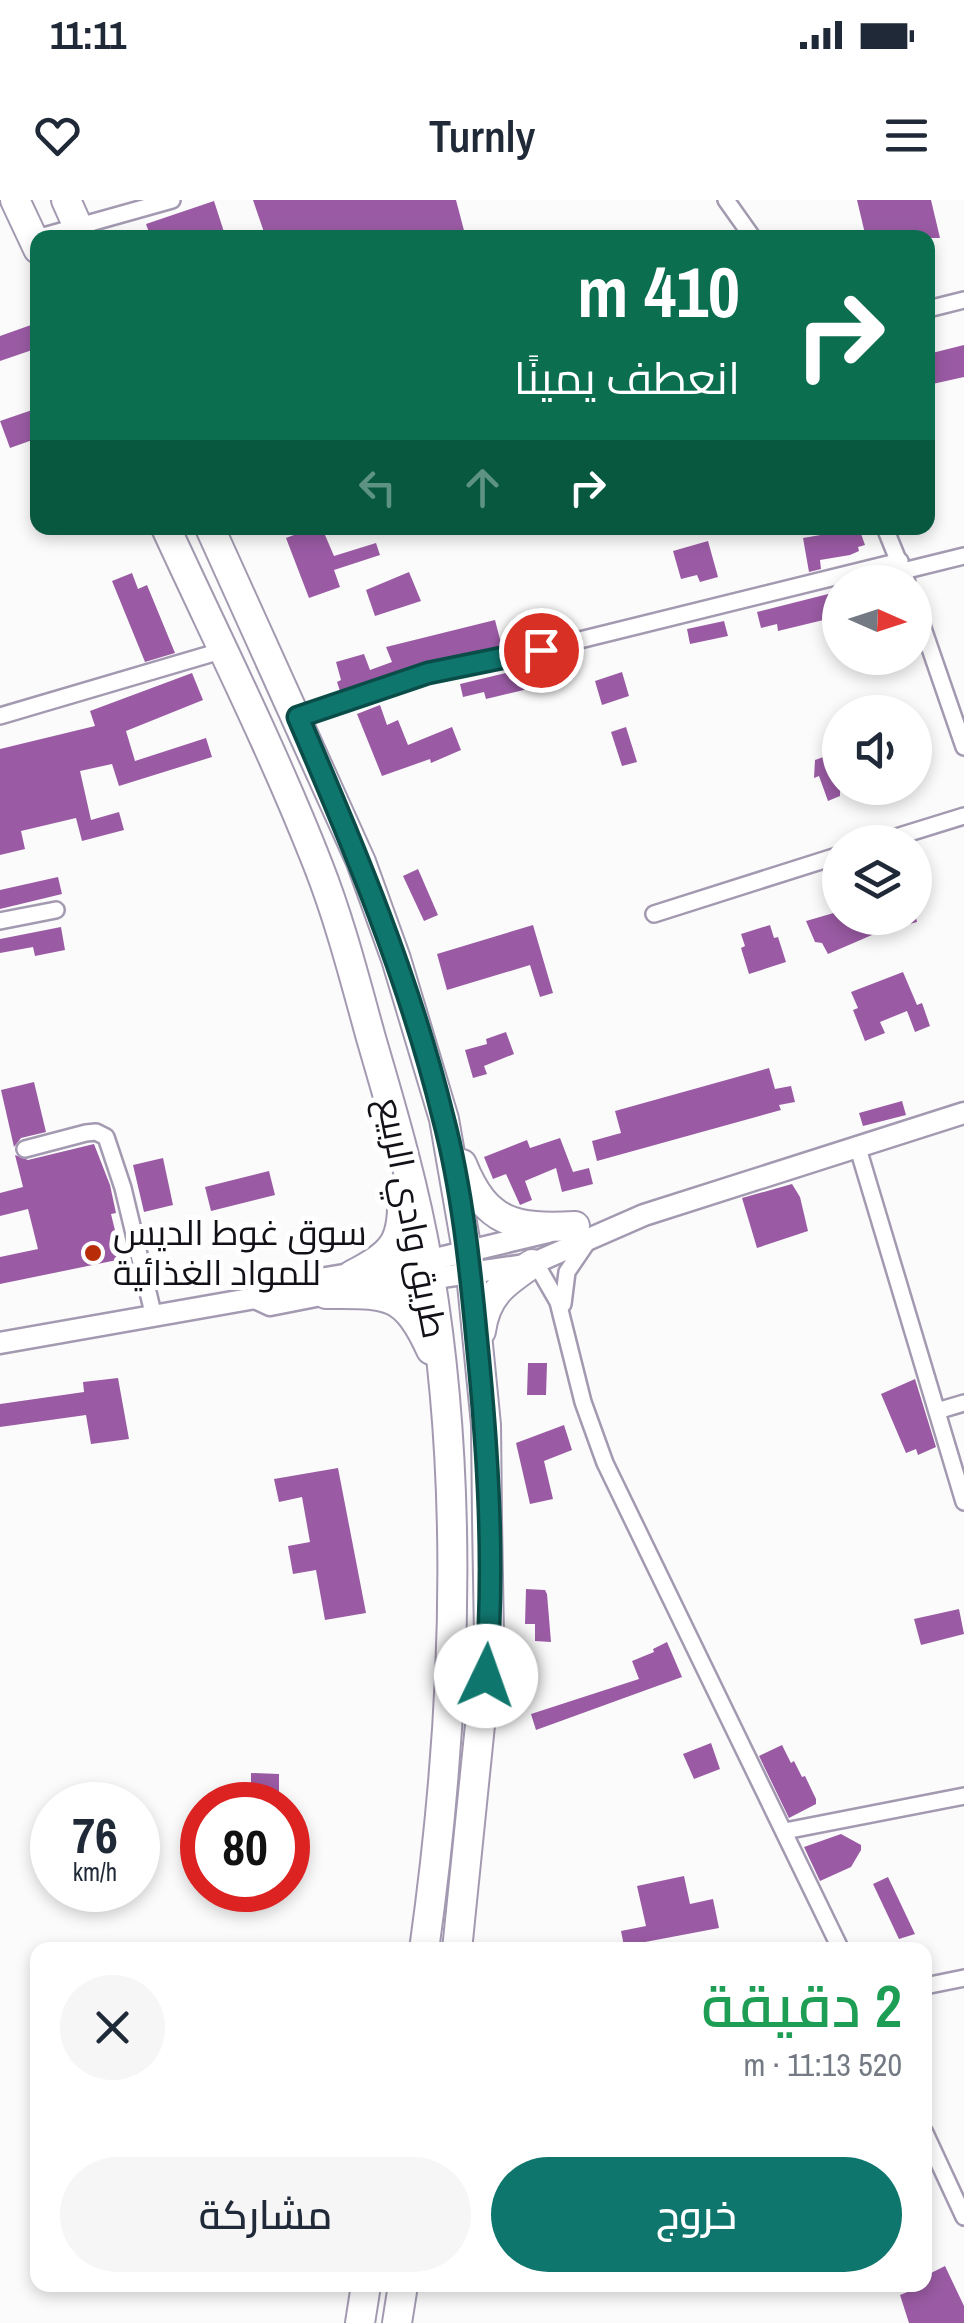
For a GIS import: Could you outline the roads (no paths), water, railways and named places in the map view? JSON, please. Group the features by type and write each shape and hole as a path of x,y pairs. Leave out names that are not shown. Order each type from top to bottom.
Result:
{"highway":[{"path":"15,200 30,233"},
{"name":"طريق وادي الربيع","path":"169,535 318,866 401,1136 429,1270 441,1372 452,1577 441,1808 425,1942"},
{"path":"213,535 361,862 396,960 444,1119 473,1189 488,1208 522,1226 583,1232"},
{"path":"190,580 227,568"},
{"path":"444,1119 469,1264 486,1425 489,1637 458,1942"},
{"path":"352,1275 384,1257 400,1232 401,1136"},
{"path":"478,1352 484,1314 493,1294 534,1263"},
{"path":"326,1294 381,1295 407,1308 417,1319 441,1372"},
{"path":"360,2323 365,2292"},
{"path":"398,2323 402,2292"}],"main road":[{"path":"255,1298 270,1305 469,1264 644,1215 964,1113"},
{"path":"469,1264 534,1263 583,1232"},
{"path":"0,1343 255,1298 267,1288 352,1275 429,1270"}],"street":[{"path":"75,221 172,200"},
{"path":"726,200 747,230"},
{"path":"935,307 964,300"},
{"path":"889,535 900,565"},
{"path":"930,565 964,556"},
{"path":"298,717 428,673 822,590"},
{"path":"0,716 224,650"},
{"path":"932,654 964,747"},
{"path":"932,826 964,816"},
{"path":"654,914 822,861"},
{"path":"0,921 56,910"},
{"path":"25,1149 86,1133 106,1137 123,1188 154,1317"},
{"path":"857,1145 964,1502"},
{"path":"563,1318 566,1272 583,1232"},
{"path":"534,1263 552,1288 563,1318 582,1402 606,1463 837,1942"},
{"path":"937,1411 964,1403"},
{"path":"785,1832 964,1796"},
{"path":"932,1985 964,1978"},
{"path":"932,2149 964,2217"},
{"path":"946,2180 964,2178"}],"place":[{"name":"سوق غوط الديس للمواد الغذائية","path":"93,1253"}]}
